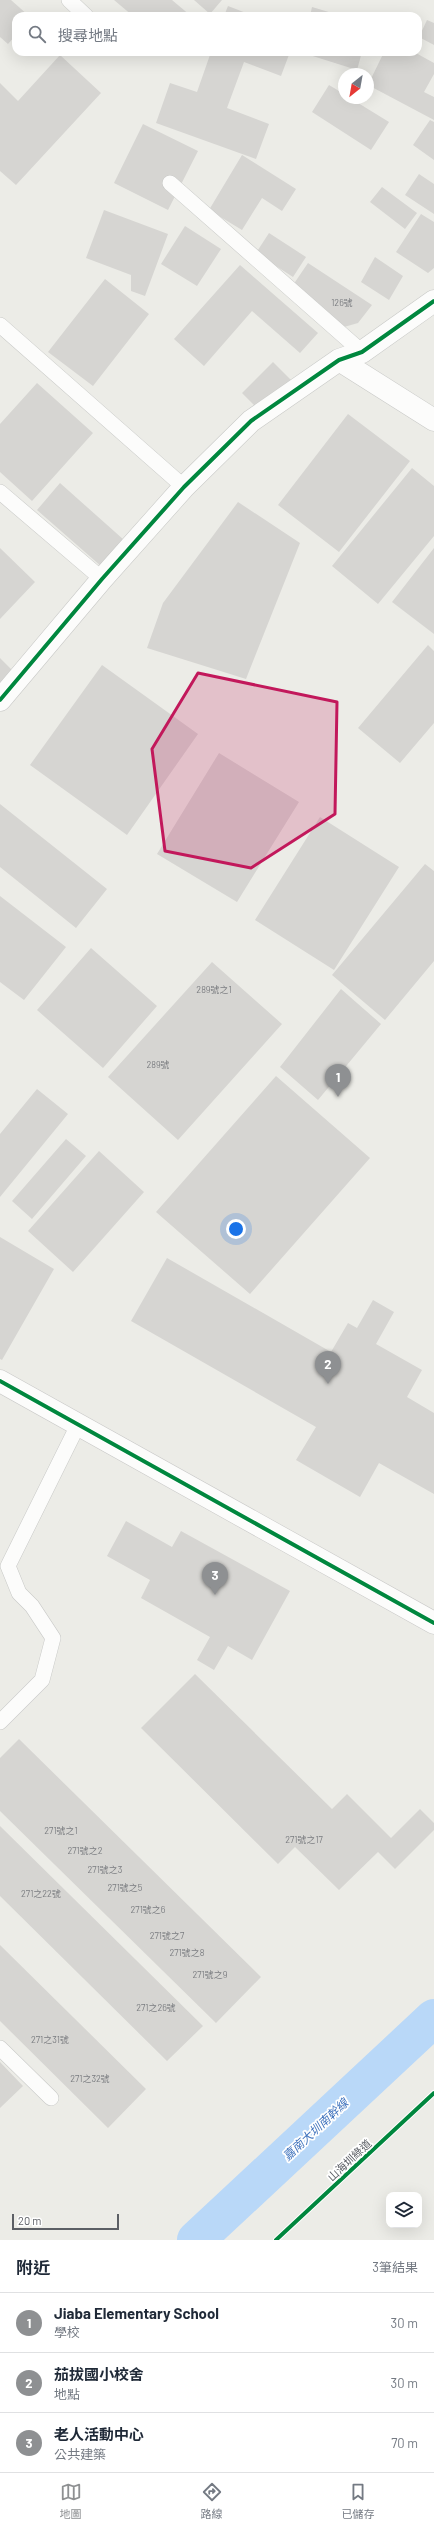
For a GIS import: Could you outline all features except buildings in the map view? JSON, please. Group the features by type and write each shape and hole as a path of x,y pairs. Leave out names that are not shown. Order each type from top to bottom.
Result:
{"street":[{"path":"0,700 102,579 184,487 251,421 339,360 362,352 434,301"},
{"path":"339,360 434,420"},
{"path":"0,1382 434,1623"}],"lane":[{"path":"69,0 82,12"},
{"path":"170,182 362,352"},
{"path":"0,325 184,487"},
{"path":"0,492 102,579"},
{"path":"0,1722 42,1680 53,1638 32,1606 19,1593 8,1566 78,1425"},
{"path":"0,2048 51,2098"}],"highlighted area":[{"path":"198,673 337,702 335,814 251,868 165,851 152,749"}],"waterway":[{"name":"嘉南大圳南幹線","path":"196,2240 434,2018"}],"cycle path":[{"path":"0,700 102,579 184,487 251,421 339,360 362,352 434,301"},
{"path":"0,1381 434,1623"},
{"name":"山海圳綠道","path":"276,2240 434,2093"}],"place":[{"name":"Jiaba Elementary School","path":"338,1097"},
{"name":"茄拔國小校舍","path":"328,1384"},
{"name":"老人活動中心","path":"215,1595"}]}
